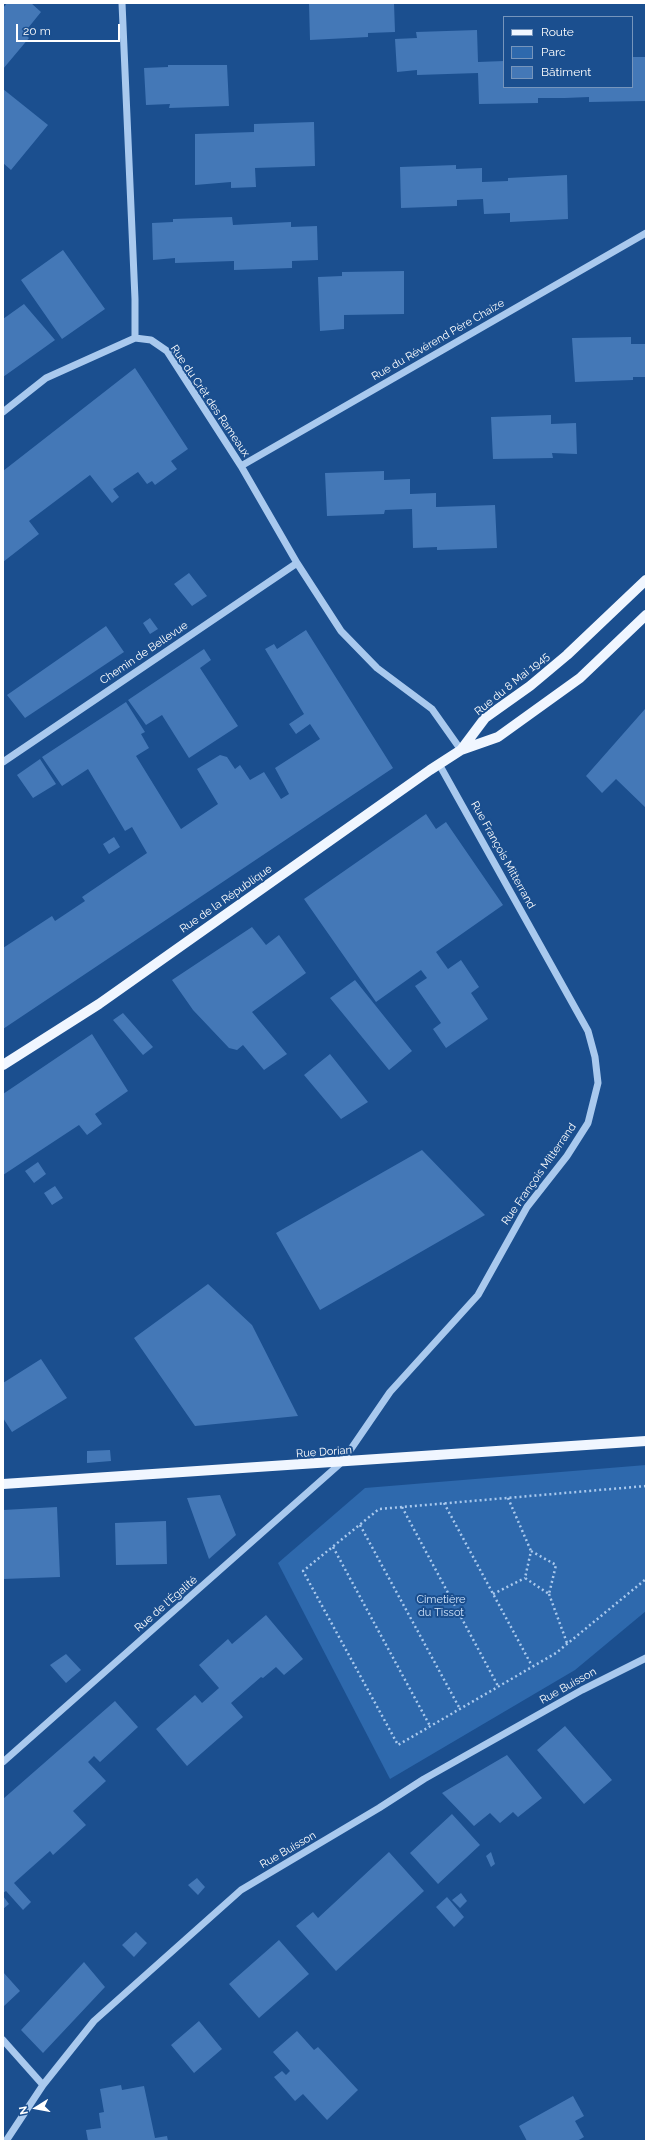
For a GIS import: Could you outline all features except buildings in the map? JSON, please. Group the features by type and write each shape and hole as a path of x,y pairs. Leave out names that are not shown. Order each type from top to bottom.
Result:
{"main road":[{"name":"Rue du 8 Mai 1945","path":"461,750 485,718 530,686 567,655 646,580"},
{"path":"461,750 498,737 580,678 646,615"},
{"name":"Rue de la République","path":"3,1066 99,1004 461,750"},
{"name":"Rue Dorian","path":"3,1484 646,1441"}],"street":[{"path":"3,412 46,378 135,338 122,3"},
{"name":"Rue du Révérend Père Chaize","path":"241,466 646,233"},
{"name":"Rue du Crêt des Rameaux","path":"135,338 151,340 167,351 241,466 297,563 341,631 377,668 432,709 461,750"},
{"name":"Chemin de Bellevue","path":"3,762 297,563"},
{"name":"Rue François Mitterrand","path":"342,1462 390,1392 478,1295 523,1213 567,1156 588,1123 594,1106 598,1083 595,1057 588,1031 439,764"},
{"name":"Rue de l'Égalité","path":"3,1762 342,1462"},
{"name":"Rue Buisson","path":"6,2141 43,2085 94,2021 241,1890 380,1808 424,1779 582,1690 645,1658"},
{"path":"3,2040 43,2085"}],"path":[{"path":"646,1486 379,1509 303,1571 398,1745 556,1653 646,1579"},
{"path":"508,1498 531,1551 556,1566 548,1594"},
{"path":"444,1503 532,1666"},
{"path":"402,1507 498,1686"},
{"path":"360,1525 460,1709"},
{"path":"333,1547 430,1726"},
{"path":"525,1578 531,1551"},
{"path":"493,1594 525,1578"},
{"path":"525,1578 548,1594 567,1644"}],"green space":[{"name":"Cimetière du Tissot","path":"646,1465 646,1611 575,1670 390,1779 278,1563 365,1488"}]}
